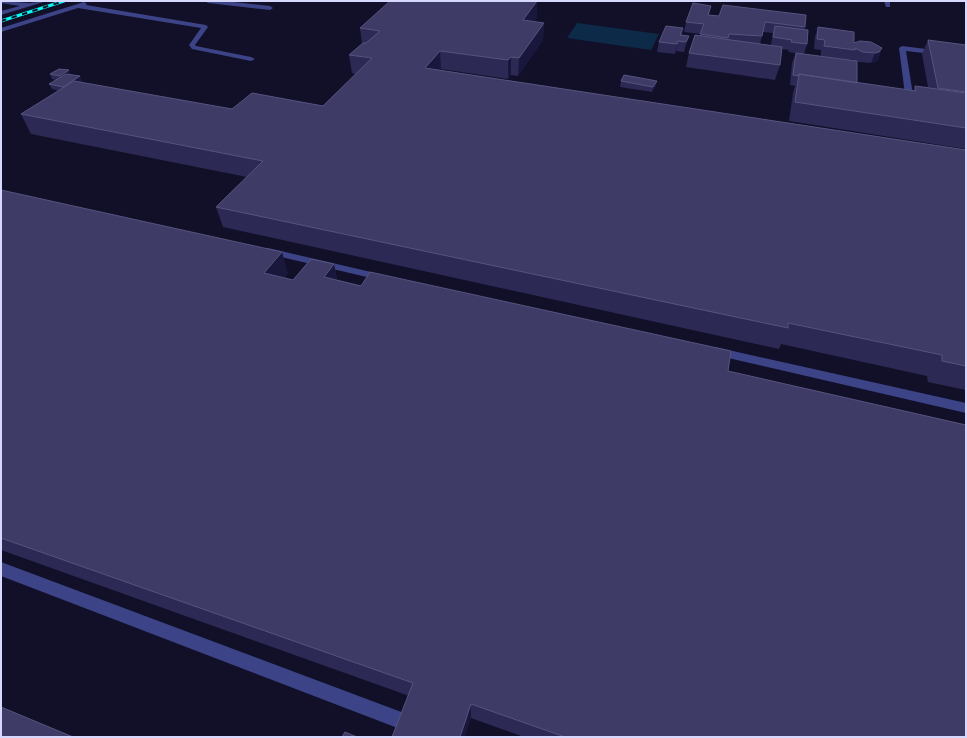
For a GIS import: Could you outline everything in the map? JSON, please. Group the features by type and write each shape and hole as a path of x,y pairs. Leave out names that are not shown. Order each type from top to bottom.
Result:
{"street":[{"path":"1,1 29,5"},
{"path":"1,13 44,1"},
{"path":"1,30 93,1"},
{"path":"208,1 270,8"},
{"path":"77,6 204,26 205,27 192,45 194,48 251,58"},
{"path":"924,104 910,102 902,48 966,56"},
{"path":"258,249 398,281"},
{"path":"701,348 966,408"},
{"path":"1,569 444,737"}],"water":[{"path":"577,23 659,34 651,50 567,38"}],"building":[{"path":"390,1 537,1 523,20 544,23 519,58 511,57 508,60 440,51 425,68 966,150 966,366 942,361 942,355 788,323 788,328 216,207 263,161 21,114 74,81 232,109 252,93 323,106 372,58 349,55 380,31 360,28"},
{"path":"693,3 711,6 708,15 719,16 723,5 806,15 805,27 765,22 762,36 729,34 728,38 700,34 704,24 686,22"},
{"path":"666,26 683,28 680,35 689,36 686,42 678,41 677,44 659,42"},
{"path":"775,26 808,30 807,44 791,42 792,40 773,37"},
{"path":"818,27 854,32 854,43 860,41 871,42 882,48 879,52 875,53 863,52 855,48 855,50 824,46 825,40 817,39"},
{"path":"695,35 782,47 780,65 689,53"},
{"path":"928,40 966,45 966,92 938,88"},
{"path":"796,53 857,61 857,83 799,74 799,76 793,75"},
{"path":"59,69 69,70 60,76 50,74"},
{"path":"66,74 80,76 63,87 49,84"},
{"path":"799,74 916,91 915,86 966,93 966,128 795,102"},
{"path":"624,75 657,81 653,87 621,81"},
{"path":"1,190 282,252 264,273 293,280 311,259 334,264 324,277 361,286 370,272 731,351 728,371 966,425 966,737 565,737 471,704 460,737 392,737 413,683 1,538"},
{"path":"1,707 73,737 1,737"},
{"path":"345,732 357,737 342,737"}],"railway":[{"path":"1,21 64,1"}]}
